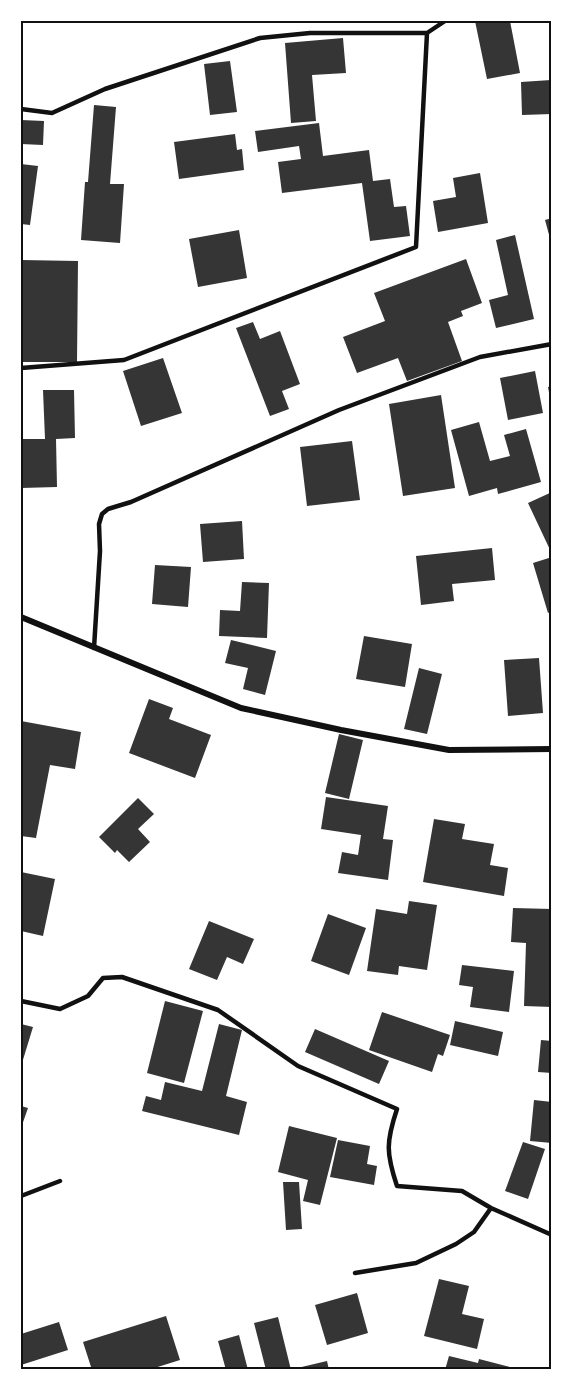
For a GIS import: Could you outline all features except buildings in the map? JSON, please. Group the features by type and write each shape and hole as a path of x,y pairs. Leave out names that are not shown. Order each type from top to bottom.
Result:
{"street":[{"path":"21,617 242,708 341,730 449,750 552,749"}],"lane":[{"path":"21,109 52,113 105,89 260,38 310,33 427,33 445,21"},
{"path":"21,368 124,360 416,247 427,33"},
{"path":"94,648 100,551 99,524 102,514 108,509 131,502 339,410 480,357 552,344"},
{"path":"21,1001 60,1009 88,996 103,978 122,977 218,1010 298,1066 397,1109 389,1133 388,1160 397,1186 462,1191 490,1208 552,1235"},
{"path":"21,1196 60,1181"},
{"path":"355,1273 416,1263 456,1244 474,1232 490,1208"}]}
